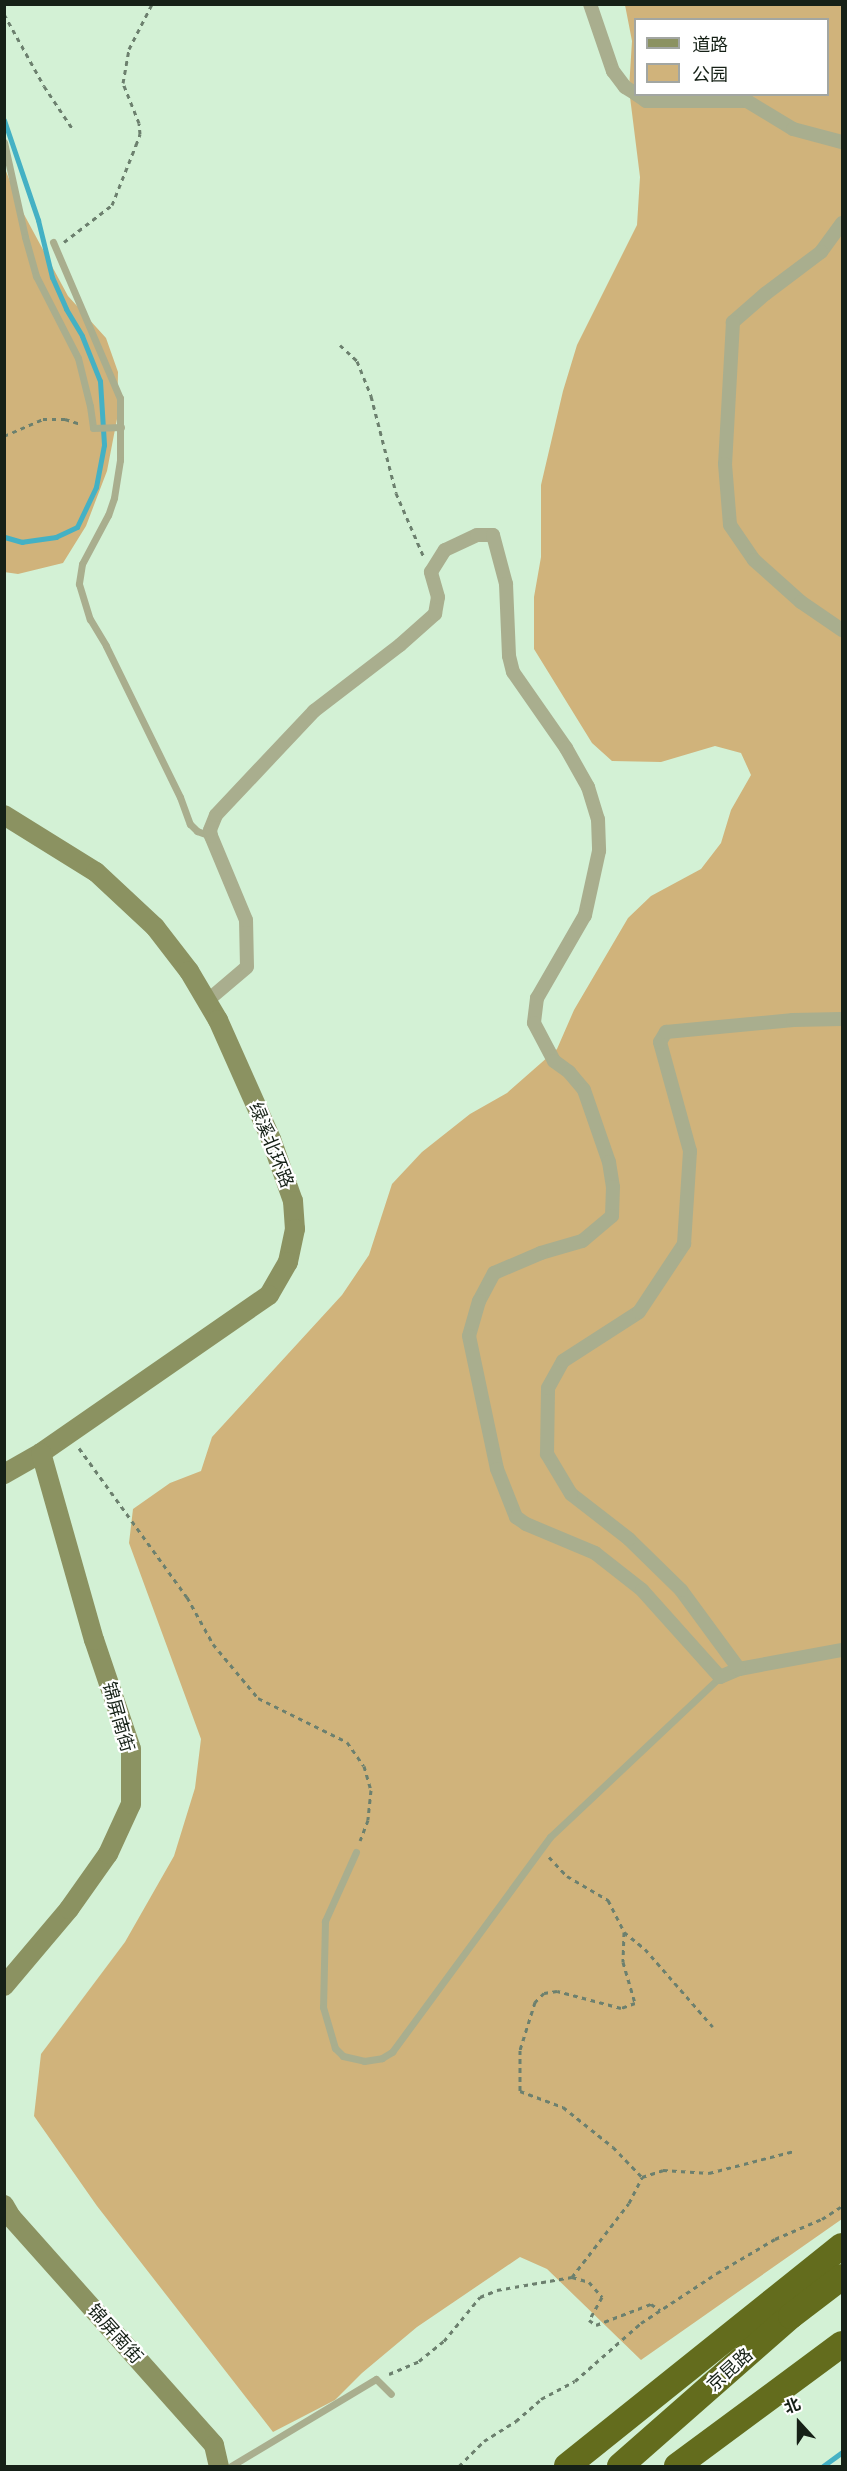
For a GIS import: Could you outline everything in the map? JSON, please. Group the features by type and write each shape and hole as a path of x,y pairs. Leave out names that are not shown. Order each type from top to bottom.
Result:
{"highway":[{"path":"567,2466 843,2246"},
{"name":"京昆路","path":"620,2466 791,2316 843,2277"},
{"path":"678,2466 843,2344"}],"street":[{"path":"590,4 613,71 625,87 634,93"},
{"path":"639,96 646,101 747,100 793,129 843,142"},
{"path":"843,223 821,252 765,294 733,322 725,464 730,525 754,560 801,602 843,630"},
{"path":"207,1001 247,967 246,920 211,836 210,830 216,815 229,798 266,765 314,711 400,645 435,614 438,597 431,572 444,550 477,535 493,535 506,584 508,656 513,672 566,748 588,787 597,819 599,851 585,915 537,999 534,1023 554,1061 569,1072 584,1090 609,1162 614,1187 612,1216 582,1241 541,1253 494,1273 479,1301 469,1336 497,1469 516,1517 526,1524 595,1553 642,1590 720,1677 739,1669 843,1650"},
{"name":"绿溪北环路","path":"4,815 96,872 155,927 189,971 218,1020 271,1139 293,1201 295,1229 288,1262 269,1295 41,1453 4,1474"},
{"path":"739,1669 681,1590 629,1539 571,1494 547,1454 548,1388 563,1361 639,1312 684,1244 690,1150 660,1042 666,1032 793,1020 843,1019"},
{"name":"锦屏南街","path":"4,1986 69,1909 108,1854 131,1804 131,1749 94,1640 41,1453"},
{"name":"锦屏南街","path":"4,2205 11,2217 214,2445 219,2466"}],"lane":[{"path":"4,141 36,276 78,358 93,428 118,427"},
{"path":"54,245 120,398 118,427 120,460 114,498 108,515 82,564 79,584 90,619 164,765 190,824 197,831 211,836"},
{"path":"356,1852 325,1921 323,2007 335,2048 343,2056 364,2061 382,2058 392,2052 550,1837 720,1677"},
{"path":"231,2466 376,2379 391,2394"}],"path":[{"path":"54,245 112,205 140,134 139,123 123,83 129,49 152,4"},
{"path":"4,14 44,86 72,128"},
{"path":"340,345 357,361 367,387 396,493 431,572"},
{"path":"4,436 43,419 65,419 93,428"},
{"path":"68,1434 188,1597 213,1644 258,1698 347,1742 353,1750 363,1766 371,1790 368,1820 356,1852"},
{"path":"542,1847 554,1865 567,1876 608,1900 624,1932 645,1949 713,2027"},
{"path":"624,1932 623,1962 635,2002 621,2007 556,1991 544,1993 535,2002 520,2050 520,2091 563,2108 614,2147 642,2177"},
{"path":"572,2277 628,2203 642,2177 663,2170 709,2173 794,2151"},
{"path":"459,2466 484,2440 516,2421 541,2399 575,2382 641,2323 660,2310 736,2262 843,2206"},
{"path":"376,2379 419,2361 444,2341 480,2297 497,2290 572,2277 589,2282 602,2297 590,2320 596,2325 651,2304 660,2310"}],"green space":[{"path":"625,5 842,5 842,2219 641,2360 547,2269 520,2257 417,2327 362,2373 335,2400 273,2432 97,2206 34,2116 41,2054 125,1942 174,1856 195,1788 201,1739 129,1543 133,1509 170,1483 201,1471 212,1437 342,1295 369,1255 392,1184 422,1152 470,1114 507,1093 557,1049 574,1010 628,918 651,896 701,869 721,843 731,810 751,775 741,753 715,746 661,762 612,761 592,743 534,649 534,597 541,557 541,485 563,391 577,345 637,225 640,177 629,89 632,41"},
{"path":"4,166 20,207 68,296 106,338 118,372 117,419 107,471 86,526 63,563 18,574 4,572"}],"waterway":[{"path":"4,120 38,220 52,277 66,309 82,336 100,381 104,445 96,487 77,527 56,537 22,542 4,537"},
{"path":"823,2466 842,2452"}]}
